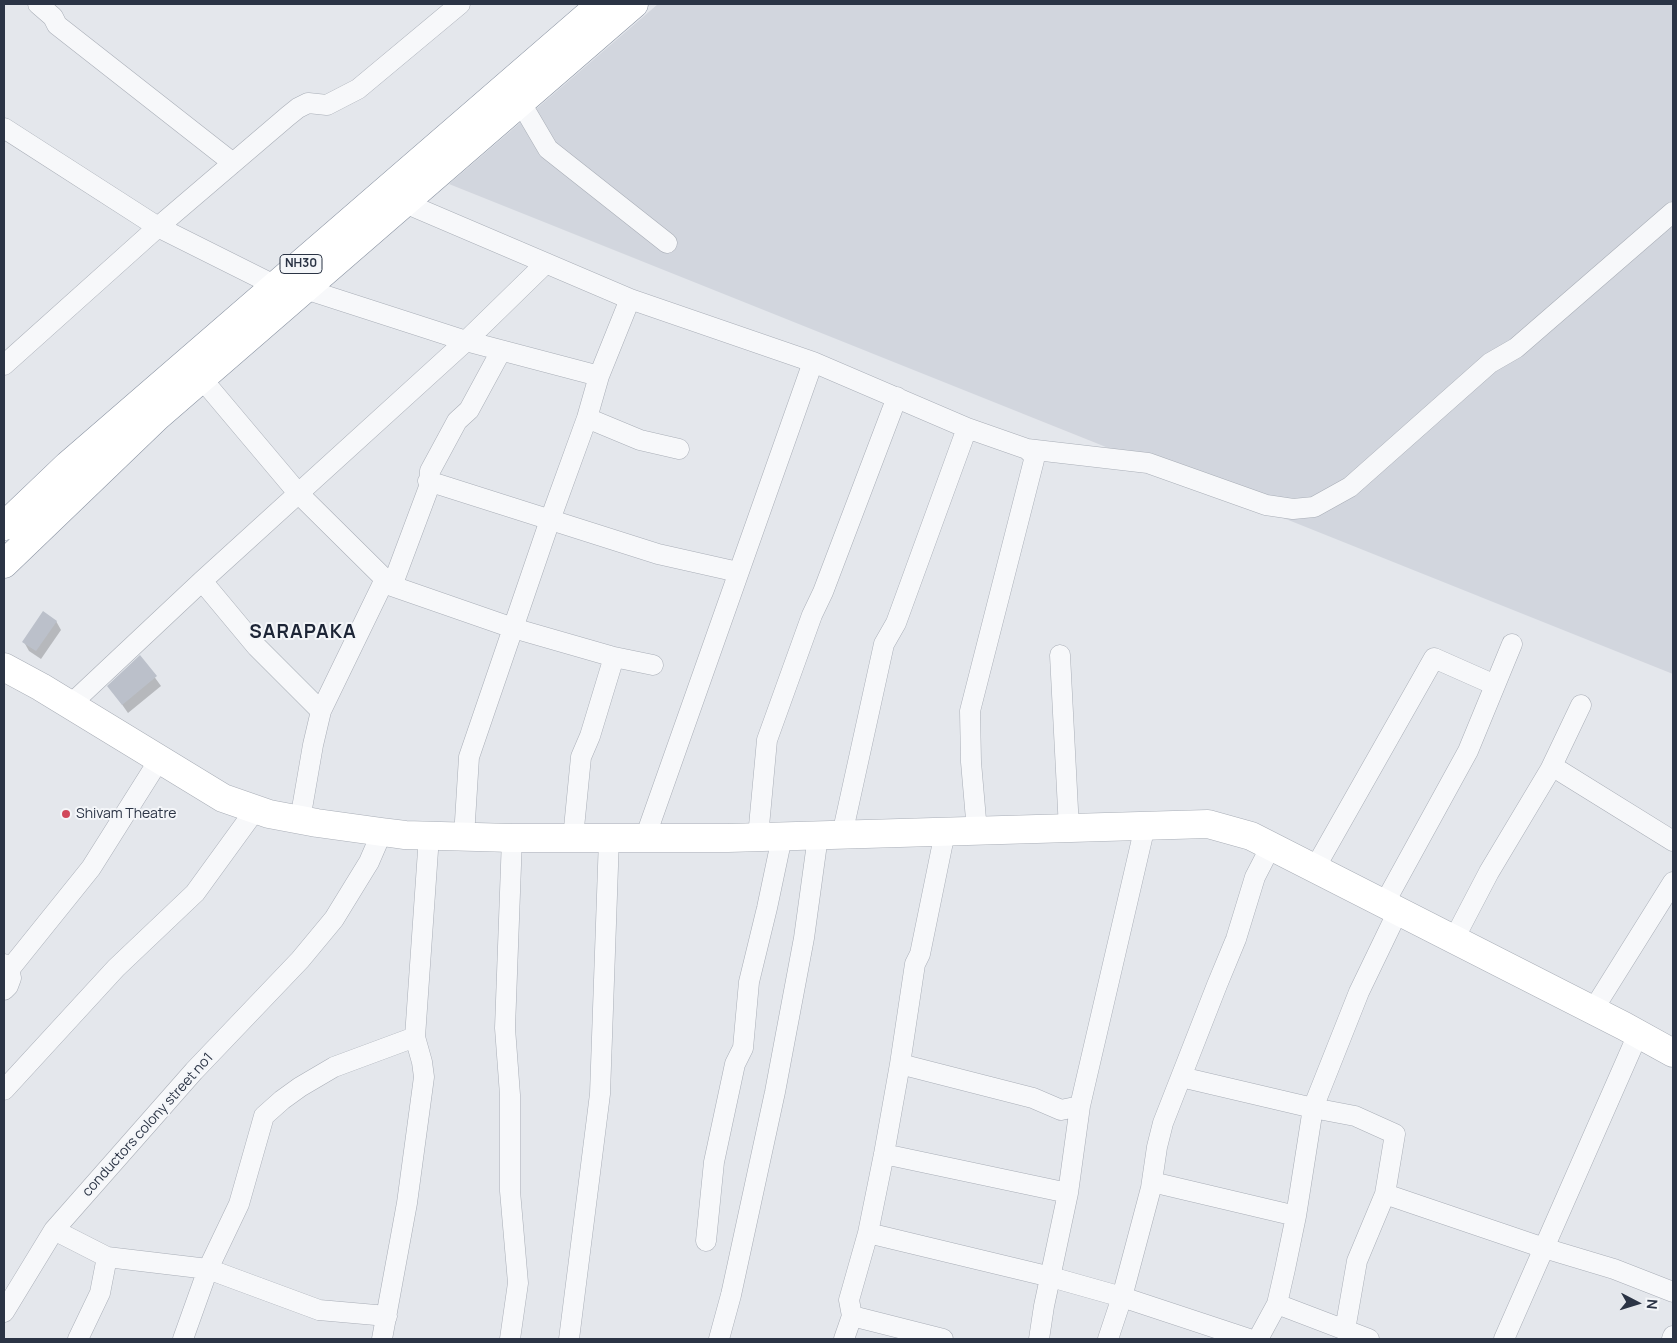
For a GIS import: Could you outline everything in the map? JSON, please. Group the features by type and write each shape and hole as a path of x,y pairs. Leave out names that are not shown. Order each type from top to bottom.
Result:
{"main road":[{"name":"NH30","path":"4,526 68,466 601,4"},
{"path":"4,564 157,417 634,4"},
{"path":"4,667 223,798 256,810 300,820 382,832 429,836 512,838 770,837 1208,824 1251,836 1593,1010 1673,1053"}],"street":[{"path":"38,4 53,17 58,25 233,163"},
{"path":"4,365 158,227 298,108 308,103 326,106 358,89 460,4"},
{"path":"521,103 548,149 667,243"},
{"path":"4,128 158,227 276,286"},
{"path":"405,203 630,299 812,362 967,428 1027,449 1148,463 1266,506 1293,509 1314,507 1350,487 1490,363 1516,348 1673,212"},
{"path":"70,705 202,581 466,341 546,263"},
{"path":"305,289 466,341 599,376"},
{"path":"464,836 469,756 587,418 599,376 630,299"},
{"path":"300,820 321,711 389,582 429,487 430,472 457,421 469,410 502,350"},
{"path":"645,838 812,362"},
{"path":"202,379 298,493 389,582 513,628 614,657 652,665"},
{"path":"706,1241 714,1162 734,1064 743,1048 749,982 770,837 767,740 812,615 896,397"},
{"path":"587,418 640,440 679,449"},
{"path":"719,1339 731,1295 775,1092 804,938 830,836 884,644 896,623 967,428"},
{"path":"977,831 971,762 970,711 1034,460 1033,455 1027,449"},
{"path":"428,481 658,554 738,572"},
{"path":"202,581 258,647 321,711"},
{"path":"1258,1339 1277,1304 1296,1216 1313,1108 1391,907 1468,751 1512,644"},
{"path":"1060,655 1069,829"},
{"path":"573,838 580,757 590,736 614,657"},
{"path":"1315,868 1434,658 1495,685"},
{"path":"1454,939 1489,872 1552,766 1581,705"},
{"path":"4,990 8,986 10,978 6,967 91,868 158,760"},
{"path":"1552,766 1673,841"},
{"path":"4,1090 116,968 195,893 256,810"},
{"path":"1039,1339 1044,1306 1068,1193 1080,1106 1145,826"},
{"name":"conductors colony street no1","path":"4,1312 54,1230 194,1071 300,960 334,919 369,862 382,832"},
{"path":"844,1339 852,1316 849,1300 868,1233 884,1154 900,1064 914,964 920,954 945,832"},
{"path":"382,1339 407,1203 424,1077 415,1037 429,836"},
{"path":"510,1339 518,1283 510,1191 510,1095 505,1028 512,838"},
{"path":"569,1339 600,1094 609,838"},
{"path":"1108,1339 1122,1297 1152,1182 1157,1147 1164,1123 1236,939 1255,877 1271,846"},
{"path":"1593,1010 1673,882"},
{"path":"1504,1339 1638,1034"},
{"path":"183,1339 208,1269 239,1204 264,1116 282,1100 315,1077 334,1067 415,1037"},
{"path":"900,1064 1033,1098 1061,1110 1080,1106"},
{"path":"1181,1077 1355,1116 1396,1134 1385,1194 1357,1261 1345,1330"},
{"path":"884,1154 1068,1193"},
{"path":"1152,1182 1296,1216"},
{"path":"1385,1194 1544,1248 1614,1269 1673,1292"},
{"path":"54,1230 107,1257 208,1269 319,1310 387,1316"},
{"path":"868,1233 1051,1277 1122,1297 1249,1339"},
{"path":"78,1339 100,1293 107,1257"},
{"path":"1277,1304 1369,1339"},
{"path":"852,1316 943,1339"}],"shaded area":[{"path":"658,4 1673,4 1673,674 449,184"}],"building":[{"path":"43,611 57,621 36,651 22,642"},
{"path":"140,655 157,676 122,705 107,686"}],"place":[{"name":"Shivam Theatre","path":"66,814"}],"district":[{"name":"SARAPAKA","path":"303,633"}]}
